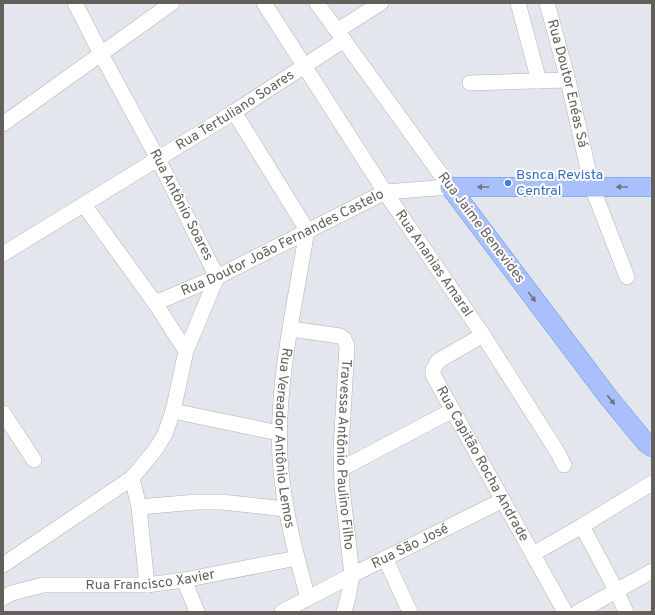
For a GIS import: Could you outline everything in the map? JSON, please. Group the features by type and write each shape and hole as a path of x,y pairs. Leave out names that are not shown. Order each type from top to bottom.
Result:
{"main road":[{"name":"Rua Doutor João Fernandes Castelo","path":"450,187 652,187"},
{"name":"Rua Jaime Benevides","path":"450,187 609,398 646,443 652,447"}],"street":[{"name":"Rua Antônio Soares","path":"3,565 132,478 156,449 165,434 173,411 186,350 217,277 158,159 75,3"},
{"path":"3,124 172,3"},
{"name":"Rua Ananias Amaral","path":"264,3 385,192 483,335 558,453 564,465"},
{"name":"Rua Jaime Benevides","path":"317,3 450,187"},
{"name":"Rua Tertuliano Soares","path":"5,248 84,204 234,112 305,66 382,3"},
{"name":"Rua Doutor Enéas Sá","path":"518,3 538,81"},
{"name":"Rua Doutor Enéas Sá","path":"547,3 568,80 592,187 627,277"},
{"path":"470,83 568,80"},
{"path":"234,112 307,230"},
{"name":"Rua Doutor João Fernandes Castelo","path":"156,303 217,277 307,230 385,192 450,187"},
{"path":"84,204 156,303 186,350"},
{"name":"Rua Vereador Antônio Lemos","path":"307,230 282,384 280,459 286,510 308,598"},
{"name":"Travessa Antônio Paulino Filho","path":"291,329 340,336 344,339 347,346 341,449 342,487 352,575"},
{"name":"Rua Capitão Rocha Andrade","path":"483,335 438,361 434,365 433,375 565,612"},
{"path":"342,469 453,410"},
{"path":"173,411 280,433"},
{"path":"3,414 34,460"},
{"path":"132,478 139,508 147,585"},
{"path":"533,554 652,483"},
{"name":"Rua São José","path":"282,612 385,558 503,500"},
{"path":"139,508 196,502 222,502 286,510"},
{"path":"582,526 626,612"},
{"name":"Rua Francisco Xavier","path":"3,598 12,593 43,586 147,585 184,580 297,558"},
{"path":"385,558 410,612"},
{"path":"578,612 652,571"},
{"path":"344,612 352,575"},
{"path":"184,580 197,612"}],"place":[{"name":"Bsnca Revista Central","path":"508,183"}]}
